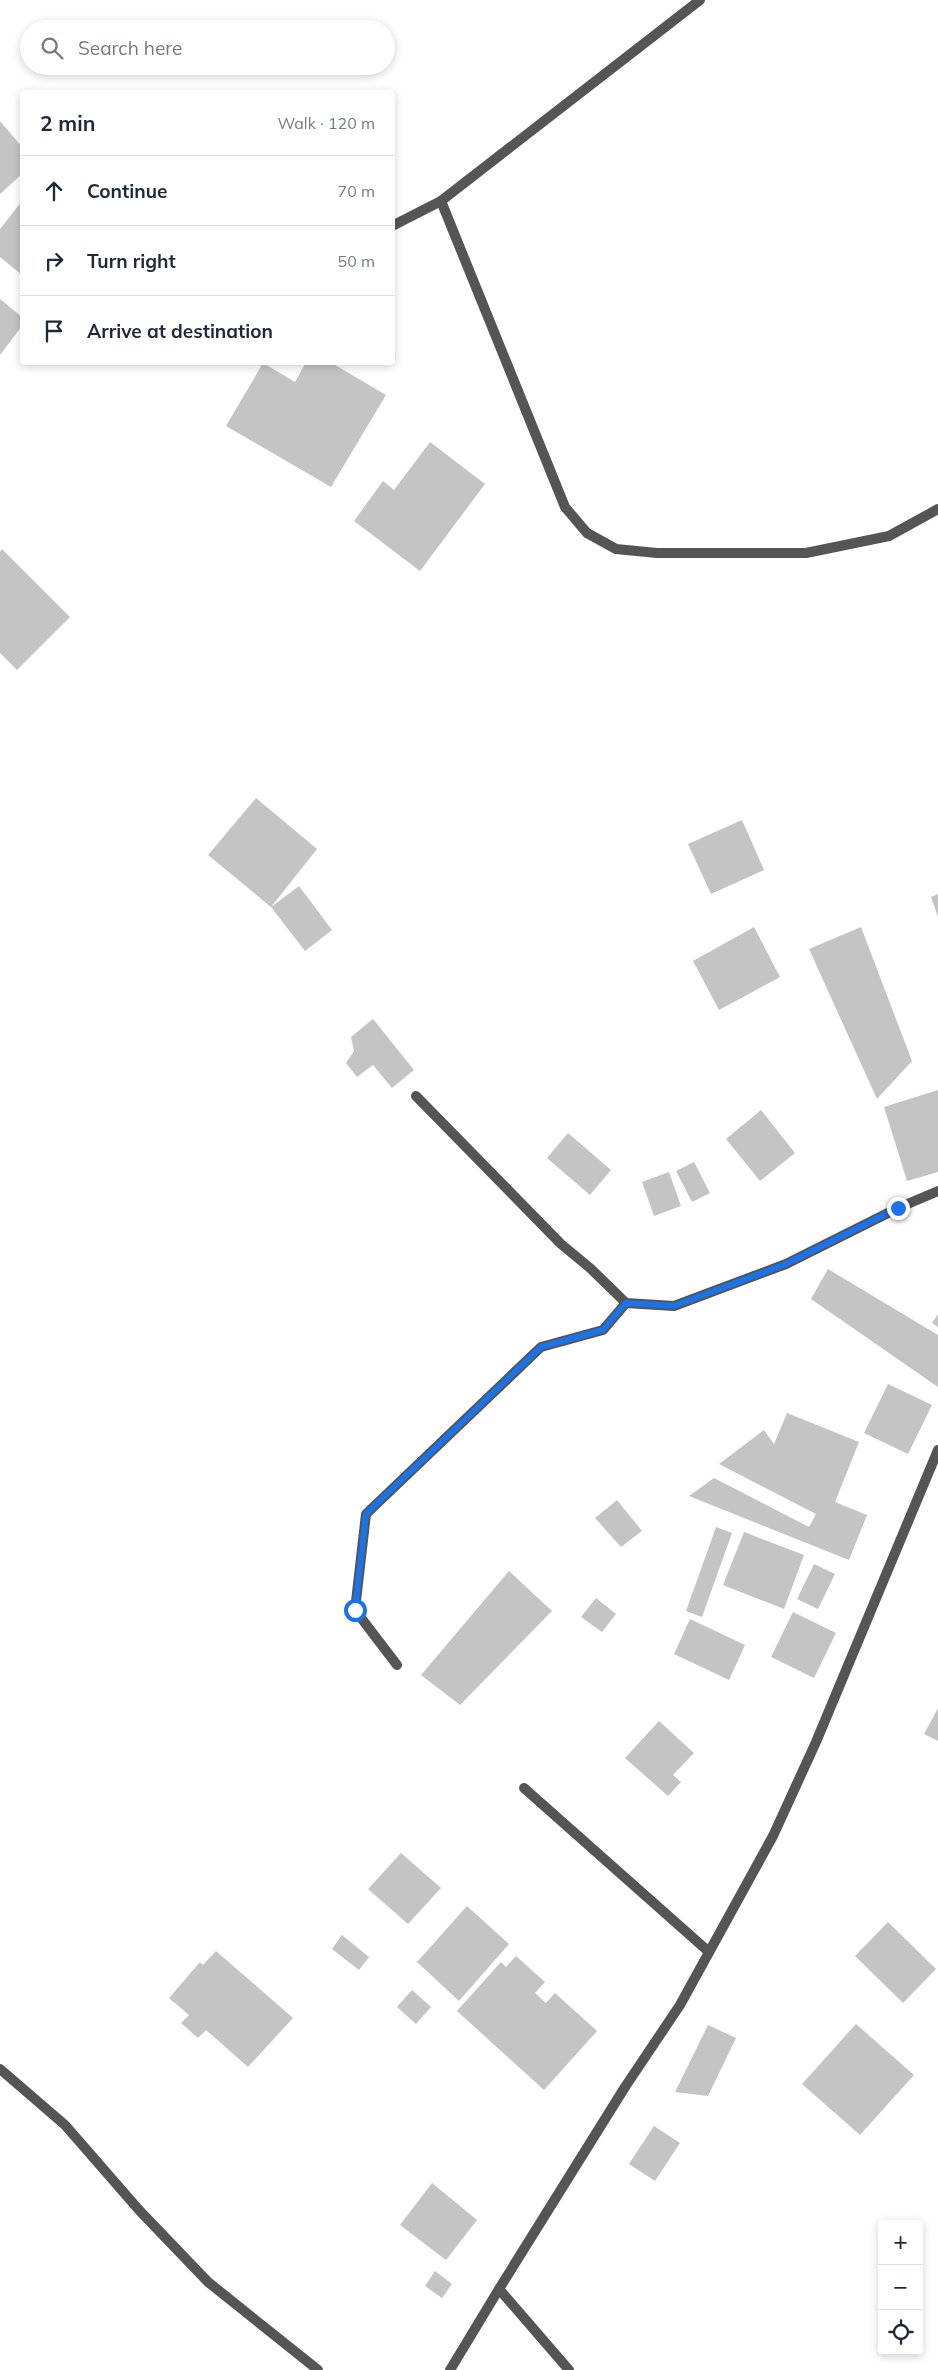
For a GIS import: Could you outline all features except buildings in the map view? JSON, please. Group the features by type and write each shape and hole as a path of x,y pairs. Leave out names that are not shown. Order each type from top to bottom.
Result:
{"street":[{"path":"395,224 441,201 700,0"},
{"path":"441,201 565,507 587,534 616,549 657,552 806,553 889,536 938,509"},
{"path":"416,1096 561,1244 590,1268 626,1303 674,1306 786,1264 898,1208 938,1191"},
{"path":"397,1665 355,1610 366,1514 541,1347 603,1330 626,1303"},
{"path":"450,2370 625,2088 680,2005 774,1836 816,1742 938,1450"},
{"path":"524,1788 708,1952"},
{"path":"0,2069 65,2125 139,2210 208,2282 318,2370"},
{"path":"499,2289 569,2370"}],"route":[{"path":"355,1610 366,1514 541,1347 603,1330 626,1303 674,1306 786,1264 898,1208"}]}
